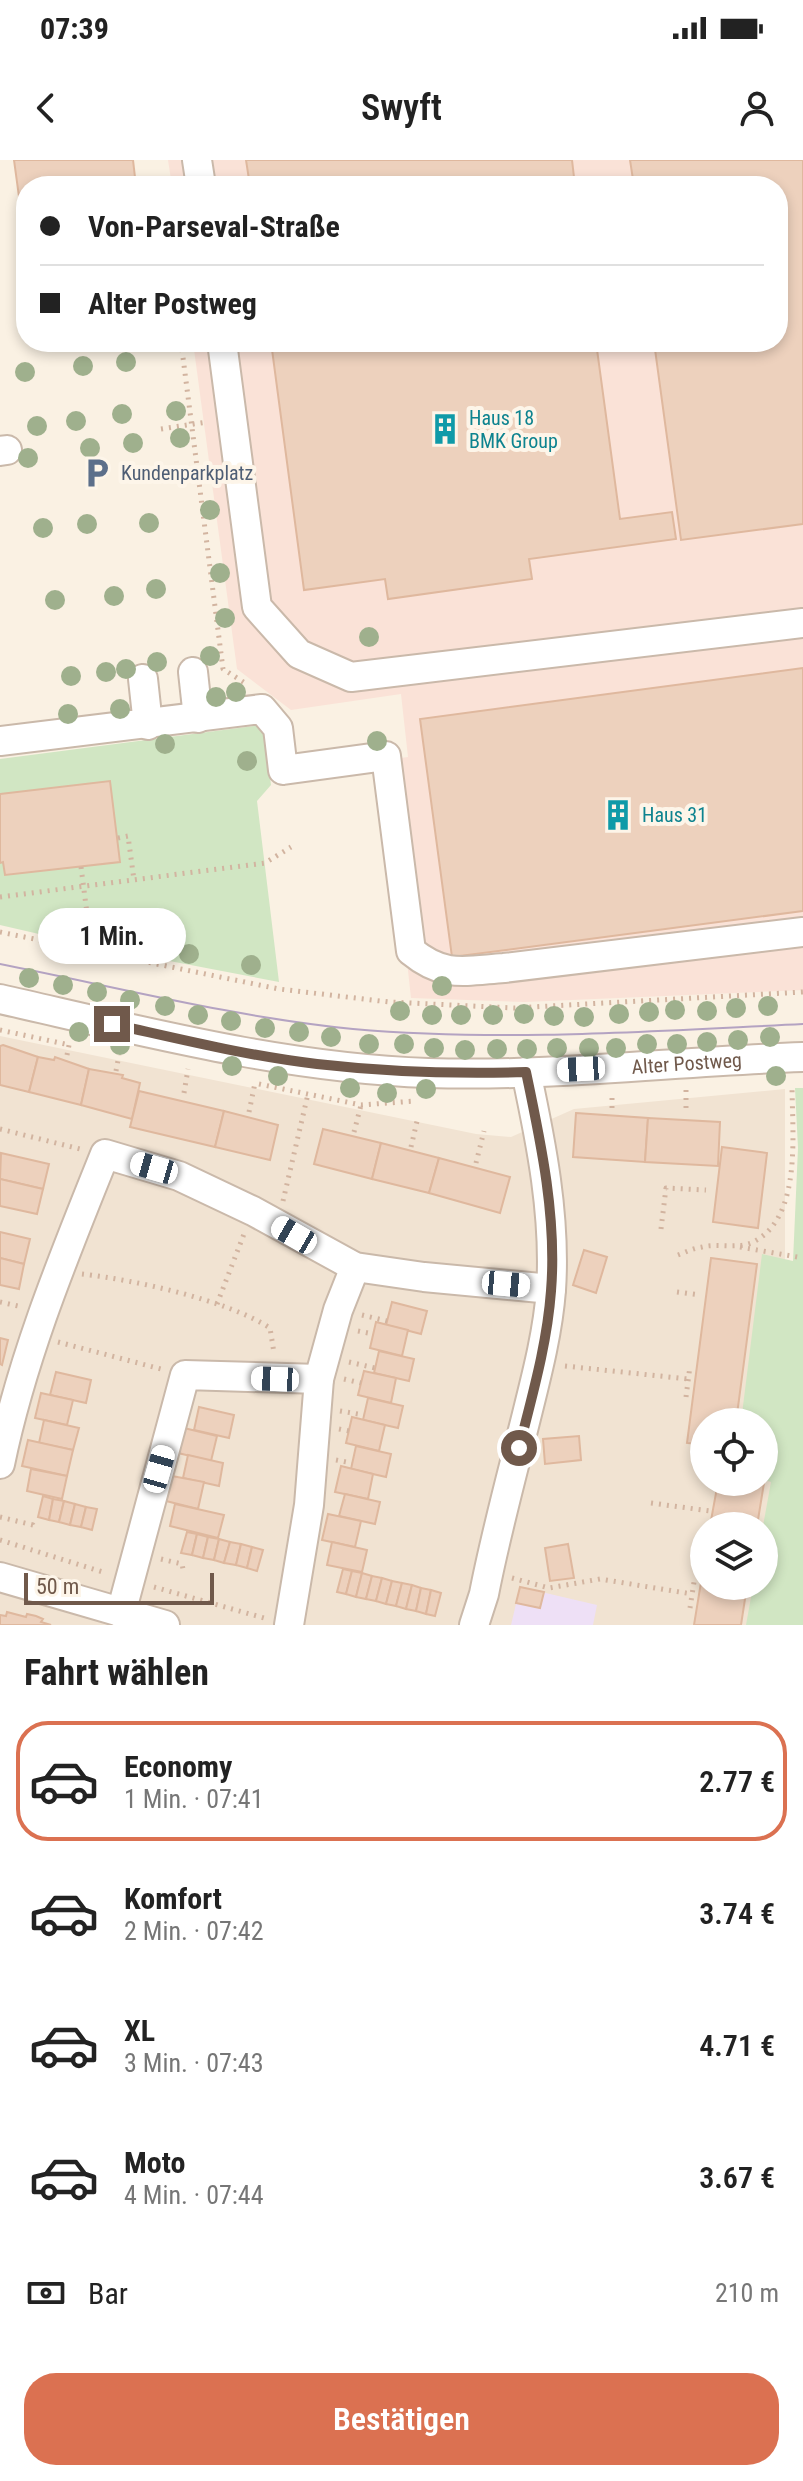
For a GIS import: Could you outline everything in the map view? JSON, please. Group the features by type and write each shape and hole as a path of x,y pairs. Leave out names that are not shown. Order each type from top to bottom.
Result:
{"street":[{"path":"223,352 257,607 299,654 351,677 803,623"},
{"path":"193,672 198,718"},
{"path":"143,679 148,725"},
{"path":"0,741 262,709 278,728 283,774 386,756 411,951 430,966 455,971 504,968 803,932"},
{"name":"Alter Postweg","path":"0,999 225,1049 315,1064 427,1073 526,1072 803,1057"},
{"path":"474,1625 540,1364 551,1289 552,1250 545,1175 526,1072"},
{"path":"0,1464 20,1382 57,1271 105,1154 179,1176 253,1211 355,1267 551,1289"},
{"path":"289,1625 309,1505 319,1379 338,1310 355,1267"},
{"path":"121,1613 185,1375 319,1379"},
{"path":"0,1577 165,1625"}],"path":[{"path":"182,352 223,669 254,689 262,709"},
{"path":"161,429 192,425"},
{"path":"118,838 128,836 134,880"},
{"path":"0,897 265,863 291,847"},
{"path":"81,867 92,952"},
{"path":"0,932 279,989 453,1007 514,1008 803,992"},
{"path":"14,1044 17,1033"},
{"path":"67,1055 69,1045"},
{"path":"116,1071 119,1055"},
{"path":"277,1225 315,1064"},
{"path":"184,1093 188,1069"},
{"path":"249,1112 255,1083"},
{"path":"735,1246 750,1243 779,1220 791,1191 792,1085"},
{"path":"686,1090 686,1108"},
{"path":"612,1095 612,1108"},
{"path":"354,1132 361,1105"},
{"path":"411,1147 418,1117"},
{"path":"0,1129 105,1154"},
{"path":"476,1163 484,1131"},
{"path":"661,1229 666,1188 706,1190"},
{"path":"217,1304 253,1211"},
{"path":"678,1255 703,1246 735,1246 803,1258"},
{"path":"57,1271 113,1278 217,1304 251,1316 270,1328 275,1379"},
{"path":"677,1292 700,1295"},
{"path":"35,1336 185,1375"},
{"path":"540,1364 688,1379"},
{"path":"686,1397 690,1366"},
{"path":"651,1503 710,1511"},
{"path":"0,1517 33,1525 35,1530"},
{"path":"488,1572 549,1588 600,1579 690,1594"},
{"path":"690,1608 691,1600"}],"shaded area":[{"path":"168,160 803,160 803,990 525,1002 411,998 385,760 408,757 401,694 291,710 237,669 194,352 788,352 788,176 170,176"},
{"path":"0,1036 476,1134 511,1137 574,1109 785,1089 785,1477 778,1571 778,1512 690,1512 690,1600 776,1600 774,1625 0,1625"},
{"path":"520,1587 597,1605 593,1625 511,1625"}],"green space":[{"path":"261,725 271,785 257,801 279,982 0,925 0,759"},
{"path":"795,1088 803,1088 803,1625 746,1625 750,1600 778,1600 778,1512 766,1512 768,1496 778,1496 778,1408 743,1408 762,1254 793,1261 798,1148"}],"building":[{"path":"14,160 133,160 135,176 16,176"},
{"path":"246,160 572,160 574,176 248,176"},
{"path":"630,160 803,160 803,524 681,540 655,352 788,352 788,176 632,176"},
{"name":"Haus 18 BMK Group","path":"272,352 597,352 620,519 672,512 676,539 529,559 532,579 388,599 385,579 304,590"},
{"name":"Haus 31","path":"803,668 803,911 452,957 420,719"},
{"path":"110,781 120,862 5,875 3,862 0,863 0,794"},
{"path":"0,1046 38,1057 29,1092 0,1085"},
{"path":"38,1057 54,1060 55,1057 89,1069 81,1105 29,1092"},
{"path":"89,1069 123,1075 122,1078 140,1083 132,1119 81,1105"},
{"path":"139,1091 224,1111 215,1147 130,1127"},
{"path":"224,1111 278,1125 270,1160 215,1147"},
{"path":"576,1113 648,1118 645,1162 573,1157"},
{"path":"648,1118 720,1122 718,1166 645,1162"},
{"path":"323,1129 381,1143 372,1179 314,1164"},
{"path":"381,1143 439,1158 429,1193 372,1179"},
{"path":"722,1147 767,1153 758,1228 713,1222"},
{"path":"1,1153 49,1164 43,1189 0,1179"},
{"path":"439,1158 510,1177 500,1213 429,1193"},
{"path":"0,1179 43,1189 37,1214 0,1206"},
{"path":"0,1232 30,1239 24,1264 0,1258"},
{"path":"584,1250 607,1257 596,1293 573,1285"},
{"path":"0,1258 24,1264 19,1289 0,1285"},
{"path":"711,1258 757,1264 738,1408 692,1408"},
{"path":"392,1302 427,1311 421,1334 386,1325"},
{"path":"376,1322 408,1330 402,1356 370,1348"},
{"path":"0,1338 8,1340 2,1365 0,1364"},
{"path":"379,1351 414,1359 409,1381 374,1373"},
{"path":"364,1371 396,1378 391,1403 358,1395"},
{"path":"56,1372 91,1380 86,1403 50,1395"},
{"path":"41,1393 73,1400 67,1425 35,1418"},
{"path":"368,1398 403,1406 398,1428 363,1420"},
{"path":"199,1407 234,1415 229,1438 194,1430"},
{"path":"352,1417 385,1425 379,1451 346,1443"},
{"path":"44,1420 79,1428 73,1450 39,1443"},
{"path":"184,1428 217,1436 211,1461 178,1453"},
{"path":"579,1436 581,1460 545,1464 543,1439"},
{"path":"28,1440 73,1450 67,1476 22,1466"},
{"path":"356,1446 391,1454 386,1477 351,1469"},
{"path":"188,1455 223,1463 219,1486 183,1478"},
{"path":"341,1466 373,1474 368,1499 335,1492"},
{"path":"31,1469 67,1476 62,1499 27,1491"},
{"path":"172,1476 204,1482 198,1509 166,1501"},
{"path":"345,1494 380,1502 375,1524 339,1516"},
{"path":"43,1496 53,1499 49,1520 38,1517"},
{"path":"715,1496 762,1496 759,1512 713,1512"},
{"path":"53,1499 64,1501 59,1522 49,1520"},
{"path":"64,1501 75,1504 70,1525 59,1522"},
{"path":"75,1504 86,1507 81,1527 70,1525"},
{"path":"175,1504 224,1515 218,1538 170,1526"},
{"path":"86,1507 97,1509 92,1530 81,1527"},
{"path":"328,1514 361,1521 355,1547 322,1540"},
{"path":"187,1532 197,1534 192,1555 181,1553"},
{"path":"197,1534 208,1537 203,1558 192,1555"},
{"path":"208,1537 219,1539 214,1560 203,1558"},
{"path":"219,1539 230,1542 224,1563 214,1560"},
{"path":"230,1542 241,1544 236,1565 224,1563"},
{"path":"332,1542 367,1550 362,1572 327,1565"},
{"path":"241,1544 252,1547 247,1568 236,1565"},
{"path":"568,1544 574,1578 550,1581 545,1548"},
{"path":"252,1547 263,1550 257,1571 247,1568"},
{"path":"343,1569 352,1571 346,1594 337,1592"},
{"path":"352,1571 362,1573 356,1597 346,1594"},
{"path":"362,1573 372,1576 366,1599 356,1597"},
{"path":"372,1576 382,1578 376,1601 366,1599"},
{"path":"382,1578 392,1581 386,1604 376,1601"},
{"path":"392,1581 402,1583 396,1606 386,1604"},
{"path":"402,1583 412,1585 406,1609 396,1606"},
{"path":"412,1585 421,1588 416,1611 406,1609"},
{"path":"520,1587 544,1592 540,1608 516,1603"},
{"path":"421,1588 431,1590 426,1614 416,1611"},
{"path":"431,1590 441,1593 435,1616 426,1614"},
{"path":"698,1600 745,1600 741,1625 694,1625"},
{"path":"7,1612 36,1616 43,1619 41,1622 51,1625 0,1625 0,1615 6,1616"}],"tram line":[{"path":"0,964 219,1009 353,1029 522,1035 803,1024"}],"place":[{"name":"Haus 18 BMK Group","path":"445,429"},
{"name":"Kundenparkplatz","path":"97,473"},
{"name":"Haus 31","path":"618,815"}],"route":[{"path":"112,1024 225,1049 315,1064 427,1073 526,1072 545,1175 552,1270 548,1323 519,1448"}]}
